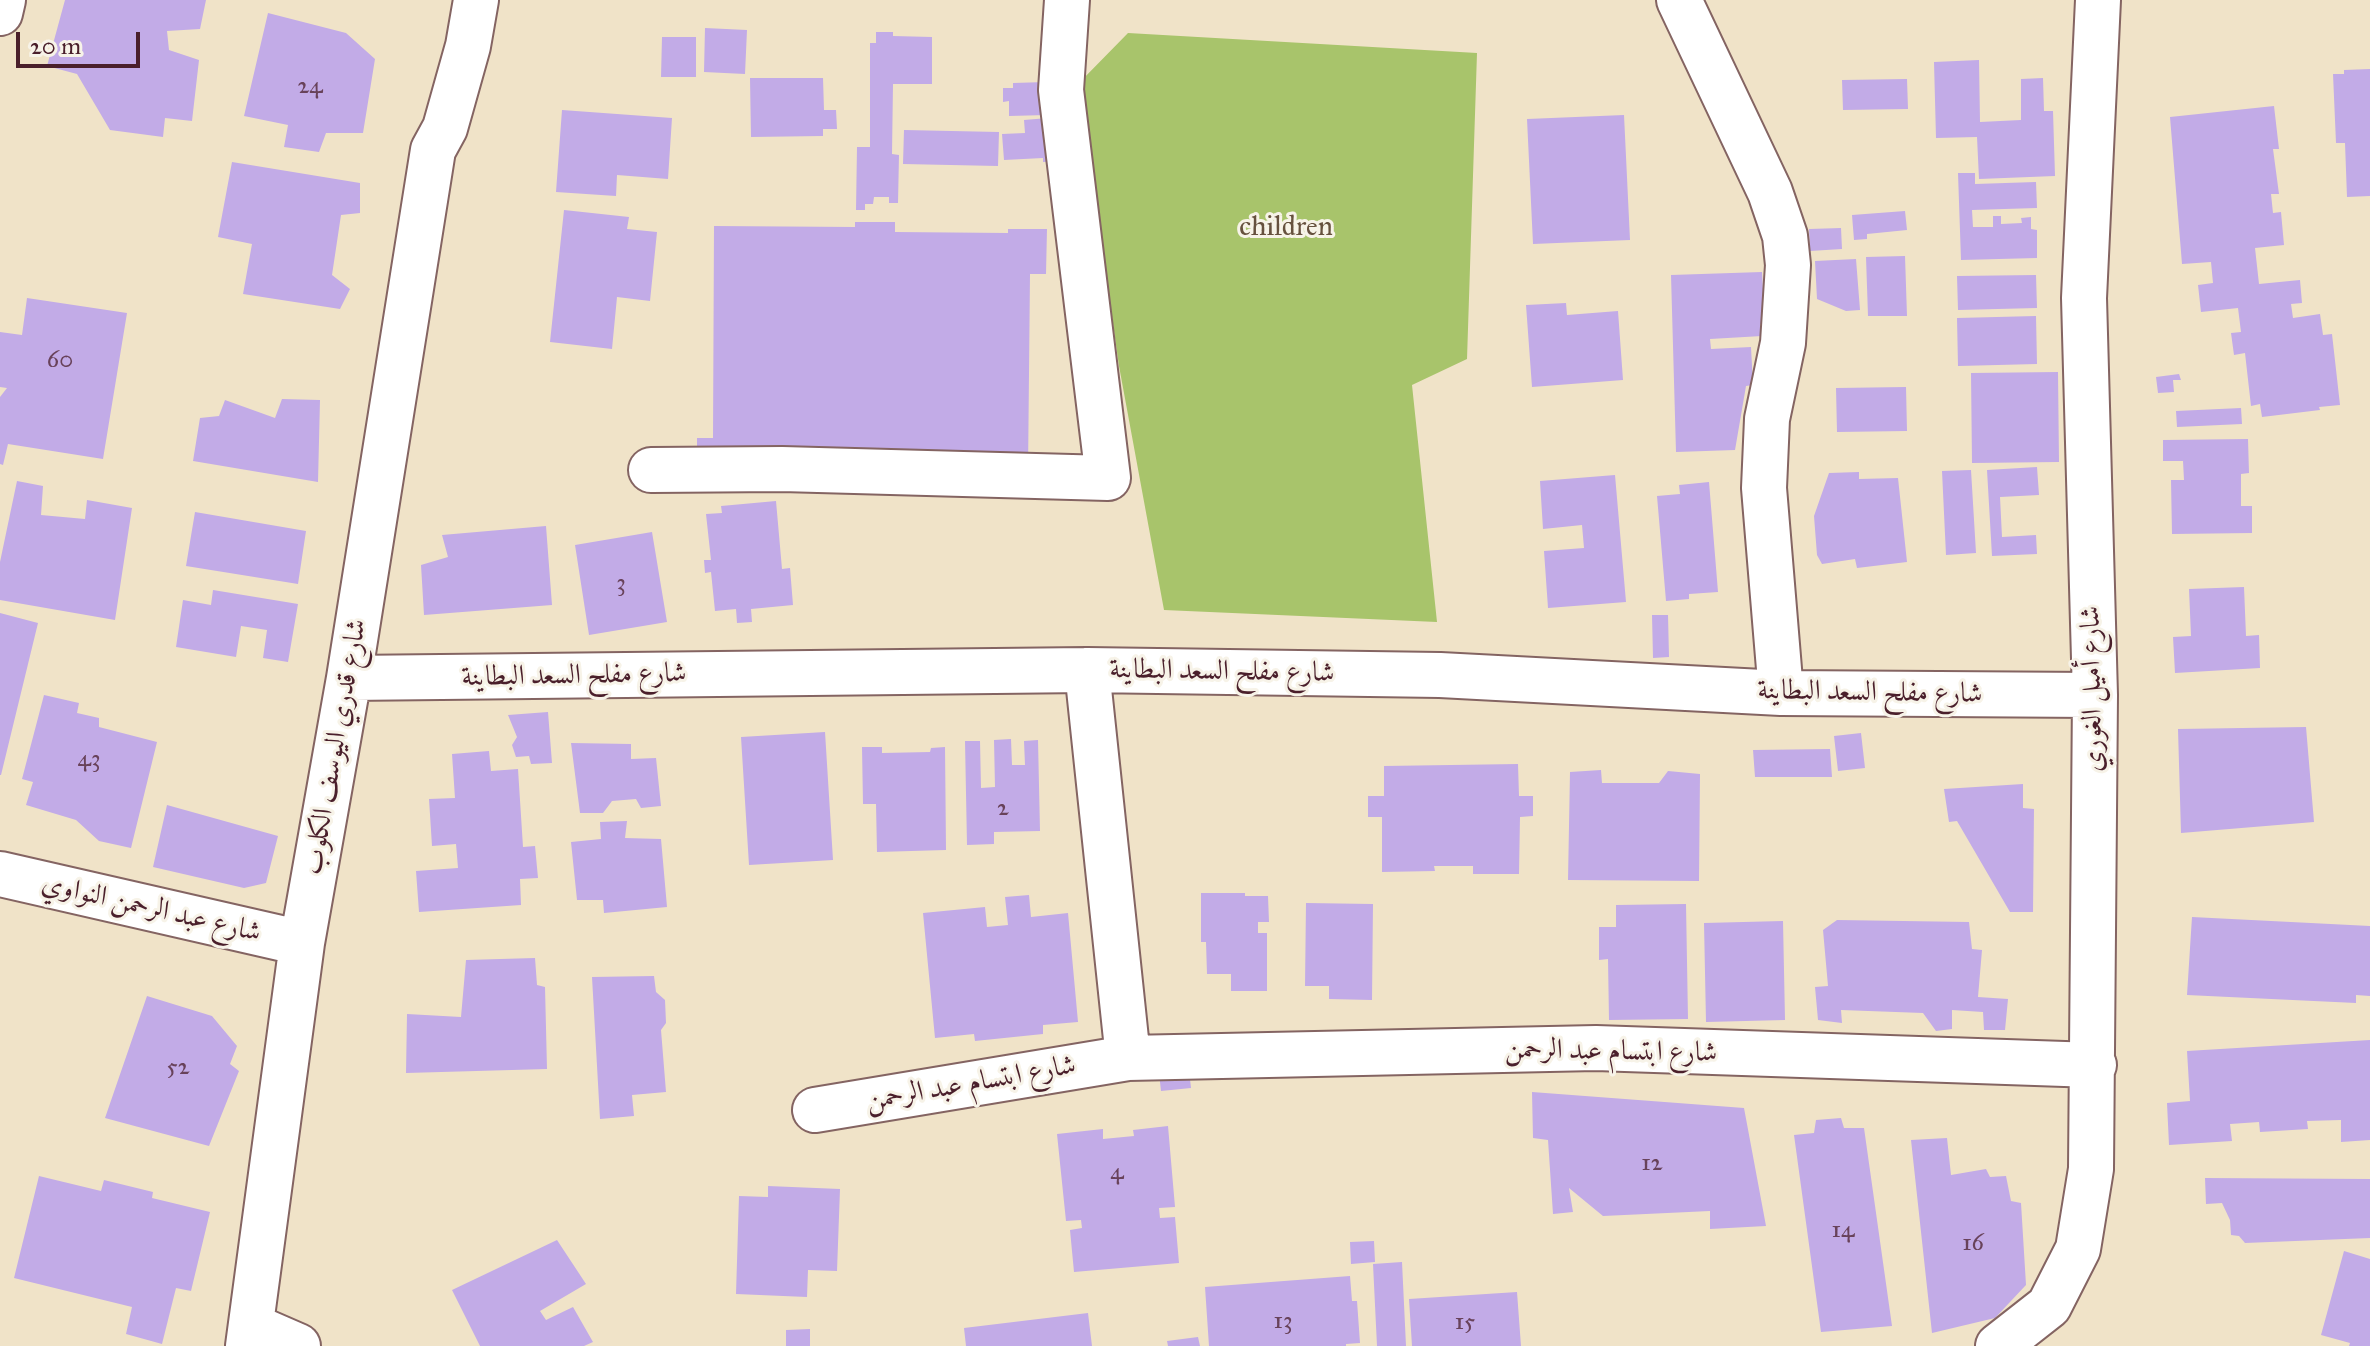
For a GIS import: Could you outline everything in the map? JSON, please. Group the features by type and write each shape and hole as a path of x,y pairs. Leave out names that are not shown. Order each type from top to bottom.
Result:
{"street":[{"path":"0,13 3,0"},
{"name":"شارع قدري اليوسف الكلوب","path":"433,150 428,126 439,41 449,0"},
{"name":"شارع قدري اليوسف الكلوب","path":"250,1336 302,943 349,678 433,150 445,128 461,73 476,0"},
{"path":"651,470 782,469 1108,478 1061,90 1067,0"},
{"path":"1679,0 1770,192 1785,236 1788,265 1783,343 1767,419 1764,488 1781,693"},
{"name":"شارع أميل الغوري","path":"1998,1346 2049,1306 2078,1249 2091,1169 2095,695 2084,298 2098,0"},
{"path":"1087,670 1128,1058"},
{"name":"شارع مفلح السعد البطاينة","path":"349,678 1087,670 1440,675 1781,693 2095,695"},
{"name":"شارع عبد الرحمن النواوي","path":"0,874 302,943"},
{"name":"شارع ابتسام عبد الرحمن","path":"815,1110 1128,1058 1596,1048 2094,1065"},
{"path":"250,1336 298,1346"}],"green space":[{"name":"children","path":"1128,33 1477,53 1467,359 1412,385 1437,622 1164,610 1119,366 1079,83"}],"building":[{"path":"65,0 206,0 200,29 167,31 169,50 199,60 192,121 165,118 163,137 110,130 77,74 47,66"},
{"path":"268,13 346,33 375,59 363,133 326,133 319,152 284,147 288,125 244,116"},
{"path":"705,28 747,30 745,74 704,72"},
{"path":"876,32 893,32 893,36 932,37 932,84 893,84 892,154 899,155 898,203 889,203 889,197 874,197 873,204 865,204 865,210 856,210 857,147 870,147 870,43 876,43"},
{"path":"662,37 696,37 696,77 661,77"},
{"path":"1979,60 1980,122 2021,120 2021,79 2043,78 2044,111 2053,111 2055,176 1979,179 1977,137 1936,138 1934,62"},
{"path":"2370,69 2370,196 2347,197 2345,143 2336,143 2333,74 2344,74 2344,70"},
{"path":"750,78 823,78 824,110 836,110 837,129 823,129 823,136 751,137"},
{"path":"1907,79 1908,109 1843,110 1842,80"},
{"path":"1046,82 1047,115 1009,116 1009,101 1003,102 1003,88 1013,88 1013,83"},
{"path":"2274,106 2279,149 2273,149 2279,194 2271,194 2273,213 2281,212 2284,245 2255,248 2259,284 2300,280 2302,303 2291,304 2293,318 2320,314 2323,335 2332,334 2340,405 2262,417 2260,404 2251,406 2245,353 2234,355 2231,333 2241,332 2238,308 2201,312 2198,285 2213,283 2211,262 2182,264 2170,117"},
{"path":"562,110 672,118 668,179 617,175 616,196 556,192"},
{"path":"1624,115 1630,240 1533,244 1527,119"},
{"path":"1048,118 1059,161 1043,162 1043,158 1004,160 1002,134 1025,133 1024,120"},
{"path":"904,130 999,132 998,166 903,164"},
{"path":"232,162 360,183 360,213 341,215 332,275 350,289 340,309 243,294 252,244 218,237"},
{"path":"1958,173 1975,173 1975,184 2036,182 2037,208 1972,210 1973,227 1993,227 1993,216 2001,216 2001,224 2022,223 2021,218 2031,217 2031,229 2037,230 2037,258 1961,260"},
{"path":"564,210 629,217 627,229 657,232 650,301 617,297 612,349 550,342"},
{"path":"1905,211 1907,230 1867,234 1867,239 1854,240 1852,215"},
{"path":"855,222 895,222 895,232 1008,233 1008,229 1047,229 1046,274 1030,274 1028,472 697,460 697,438 713,438 714,226 855,227"},
{"path":"1841,228 1842,249 1810,251 1809,229"},
{"path":"1905,256 1907,316 1868,316 1866,257"},
{"path":"1856,259 1860,310 1846,311 1817,299 1815,261"},
{"path":"1762,272 1765,324 1760,324 1762,336 1710,339 1711,349 1751,347 1753,385 1746,386 1735,450 1676,452 1671,275"},
{"path":"2036,275 2037,308 1958,310 1957,276"},
{"path":"27,298 127,313 103,459 8,444 3,465 0,464 0,397 7,388 0,387 0,332 22,335"},
{"path":"1566,303 1567,315 1618,311 1623,380 1532,387 1526,305"},
{"path":"2036,316 2037,364 1958,366 1957,318"},
{"path":"2058,372 2059,462 1972,463 1971,373"},
{"path":"2179,374 2181,380 2173,380 2174,392 2158,393 2156,377"},
{"path":"1906,387 1907,431 1837,432 1836,388"},
{"path":"282,399 320,400 318,482 193,461 200,418 219,416 225,400 275,418"},
{"path":"2241,408 2242,424 2177,427 2176,411"},
{"path":"2248,439 2249,473 2241,474 2241,506 2252,506 2252,533 2172,534 2171,480 2184,480 2183,461 2163,461 2163,440"},
{"path":"2037,467 2039,495 2000,497 2002,537 2036,535 2037,554 1992,556 1987,470"},
{"path":"1971,470 1976,553 1946,555 1942,471"},
{"path":"1859,472 1859,479 1898,478 1907,562 1857,568 1855,559 1822,564 1817,555 1814,516 1829,473"},
{"path":"1615,475 1626,602 1548,608 1544,551 1584,548 1582,525 1543,529 1540,481"},
{"path":"17,481 43,486 41,515 85,519 87,500 132,508 115,620 0,600 0,562"},
{"path":"1709,482 1718,592 1689,594 1689,599 1666,601 1657,496 1680,494 1679,485"},
{"path":"776,501 782,569 790,568 793,605 751,609 752,622 737,623 736,609 715,611 711,572 705,573 704,560 711,560 706,514 722,513 721,506"},
{"path":"195,512 306,531 298,584 186,566"},
{"path":"546,526 552,605 424,615 421,565 448,557 442,535"},
{"path":"652,532 667,622 589,635 575,545"},
{"path":"2244,587 2246,636 2259,635 2260,668 2175,673 2173,637 2191,636 2189,589"},
{"path":"213,590 298,604 288,662 263,658 267,630 241,626 236,657 176,647 183,600 211,605"},
{"path":"0,613 38,623 1,775 0,775"},
{"path":"1652,615 1668,615 1669,657 1653,658"},
{"path":"44,695 79,703 77,713 99,718 99,727 157,742 131,848 99,841 76,820 26,805 33,782 22,779"},
{"path":"548,712 552,763 531,764 529,756 516,757 512,745 517,737 508,715"},
{"path":"2306,727 2314,822 2181,833 2178,729"},
{"path":"825,732 833,860 749,865 741,737"},
{"path":"1861,733 1865,768 1838,771 1834,736"},
{"path":"1011,739 1012,765 1025,765 1024,741 1038,740 1040,831 994,832 994,844 967,845 965,741 980,741 981,788 995,787 994,740"},
{"path":"571,743 631,744 631,759 656,758 661,806 641,808 636,799 612,801 603,813 580,813"},
{"path":"862,747 882,747 882,753 930,752 931,748 945,747 946,850 877,852 876,804 863,804"},
{"path":"1830,749 1832,777 1755,777 1753,750"},
{"path":"489,751 491,771 518,769 523,847 535,846 538,878 520,879 521,905 419,912 416,871 458,868 456,844 432,846 429,799 455,798 452,754"},
{"path":"1518,764 1519,796 1533,796 1533,816 1520,817 1519,874 1473,874 1473,866 1434,866 1435,871 1382,872 1382,817 1368,817 1368,796 1384,796 1384,766"},
{"path":"1601,770 1602,783 1659,783 1668,771 1700,774 1699,881 1568,880 1570,772"},
{"path":"2023,784 2023,808 2034,809 2033,912 2010,912 1957,821 1949,822 1944,789"},
{"path":"167,805 278,836 266,883 244,888 153,867"},
{"path":"627,821 625,838 661,839 667,907 604,913 603,900 577,900 571,842 601,839 600,822"},
{"path":"1201,893 1268,896 1269,922 1258,922 1258,933 1267,933 1267,991 1231,991 1231,974 1207,974 1206,942 1201,942"},
{"path":"1029,895 1031,917 1068,913 1078,1022 1043,1025 1043,1034 975,1041 974,1034 935,1038 923,913 985,907 987,927 1008,925 1005,897"},
{"path":"1306,903 1373,904 1372,1000 1329,999 1329,986 1305,986"},
{"path":"1686,904 1688,1019 1609,1020 1608,959 1599,960 1599,927 1616,927 1616,905"},
{"path":"2192,917 2370,926 2370,996 2356,995 2356,1003 2187,995"},
{"path":"1837,920 1969,922 1972,949 1982,950 1978,997 2008,999 2005,1030 1984,1030 1983,1012 1952,1010 1952,1029 1936,1031 1923,1013 1841,1010 1842,1023 1818,1020 1815,987 1828,986 1823,930"},
{"path":"1783,921 1785,1020 1706,1022 1704,923"},
{"path":"535,958 537,985 545,987 547,1069 406,1073 407,1014 461,1017 466,960"},
{"path":"654,976 656,992 665,1000 666,1023 661,1030 666,1092 632,1095 634,1116 600,1119 592,977"},
{"path":"147,996 212,1016 237,1046 230,1064 239,1071 209,1146 105,1118"},
{"path":"2370,1040 2370,1140 2341,1142 2341,1120 2307,1121 2308,1129 2260,1132 2259,1122 2230,1124 2232,1141 2169,1145 2167,1103 2190,1101 2187,1051"},
{"path":"1189,1070 1191,1088 1161,1091 1159,1073"},
{"path":"1532,1092 1744,1108 1766,1226 1710,1229 1710,1211 1603,1216 1569,1188 1573,1212 1553,1214 1548,1140 1533,1138"},
{"path":"1841,1118 1844,1128 1864,1128 1892,1326 1821,1332 1794,1135 1814,1133 1816,1120"},
{"path":"1168,1126 1175,1207 1159,1208 1160,1218 1175,1217 1179,1263 1074,1272 1070,1230 1082,1228 1081,1220 1066,1221 1057,1134 1103,1129 1103,1139 1134,1136 1133,1130"},
{"path":"1947,1138 1951,1175 1986,1169 1990,1177 2006,1176 2011,1201 2021,1203 2026,1285 1995,1318 1932,1333 1911,1140"},
{"path":"39,1176 101,1191 104,1180 153,1192 152,1198 210,1212 191,1291 176,1288 162,1344 126,1334 132,1307 14,1278"},
{"path":"2205,1178 2370,1179 2370,1238 2245,1243 2239,1236 2231,1235 2230,1220 2222,1203 2206,1204"},
{"path":"768,1186 840,1189 837,1271 808,1270 807,1297 736,1294 739,1196 768,1197"},
{"path":"557,1240 586,1284 540,1311 546,1320 573,1307 593,1342 584,1346 480,1346 452,1290"},
{"path":"1374,1241 1375,1262 1351,1264 1350,1242"},
{"path":"2344,1251 2370,1259 2370,1346 2349,1346 2350,1343 2321,1335"},
{"path":"1402,1262 1406,1346 1377,1346 1373,1264"},
{"path":"1350,1276 1352,1301 1357,1301 1360,1343 1346,1346 1209,1346 1205,1287"},
{"path":"1517,1292 1521,1346 1412,1346 1409,1299"},
{"path":"1088,1313 1092,1346 966,1346 964,1328"},
{"path":"810,1329 810,1346 786,1346 786,1330"},
{"path":"1198,1337 1200,1346 1168,1346 1167,1341"}]}
